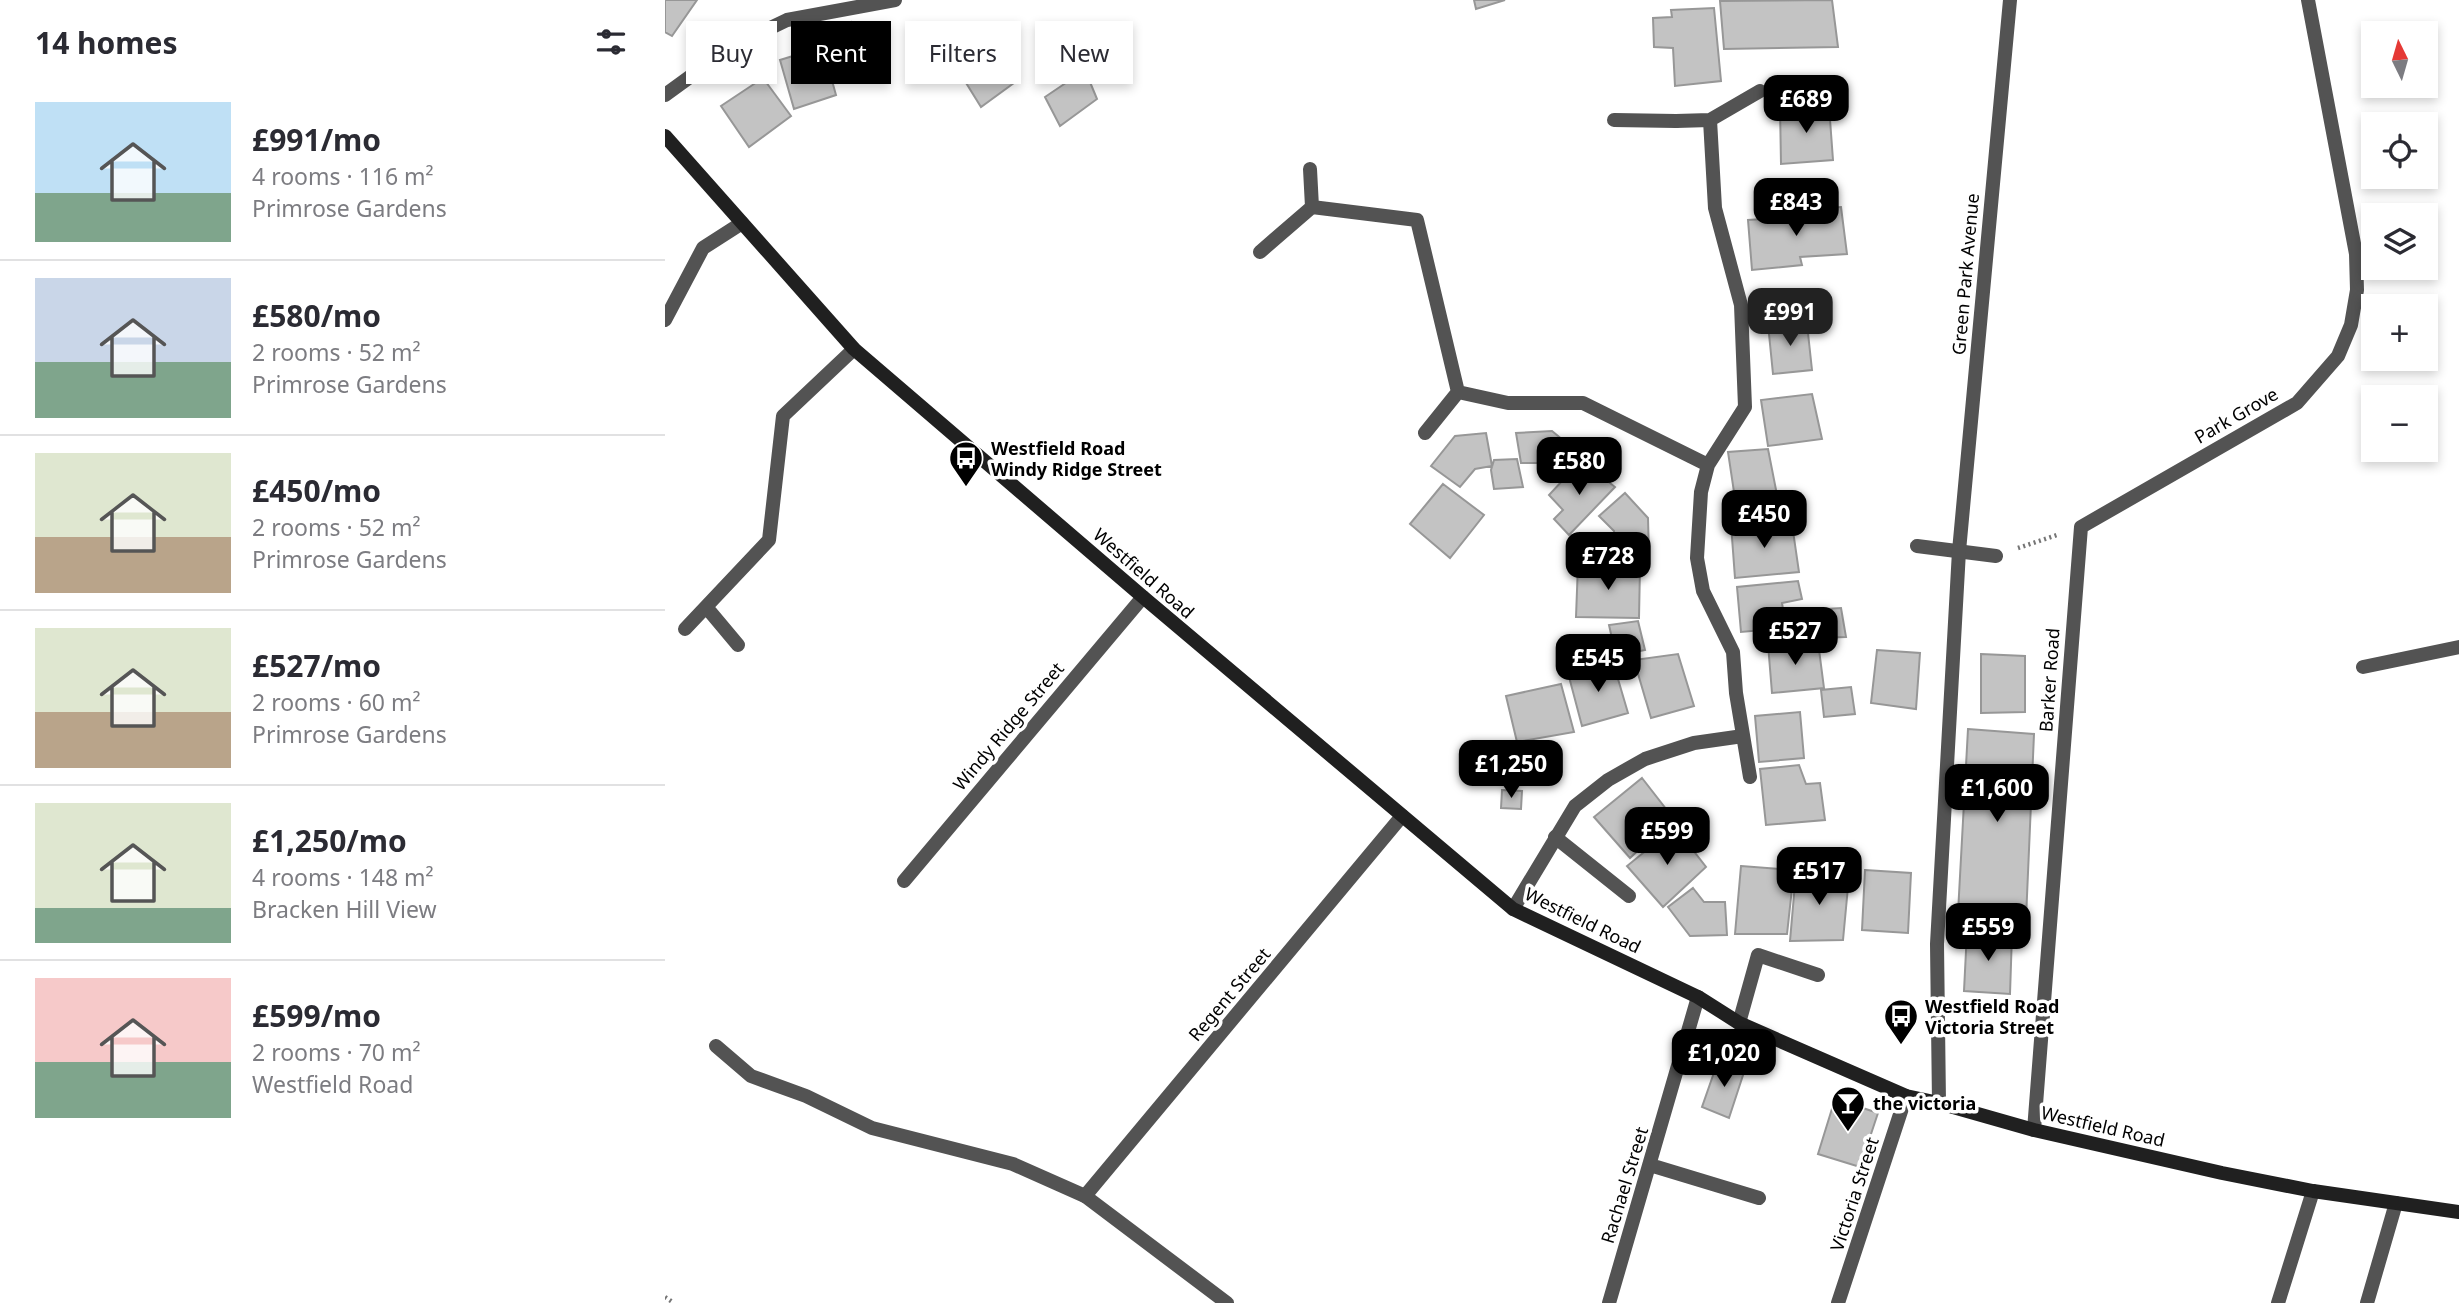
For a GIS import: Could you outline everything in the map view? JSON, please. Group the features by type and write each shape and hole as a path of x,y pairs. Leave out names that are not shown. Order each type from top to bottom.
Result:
{"main road":[{"name":"Westfield Road","path":"665,136 854,349 1513,909 1698,997 1739,1023 1906,1096 2034,1130 2223,1173 2313,1191 2459,1212"}],"street":[{"path":"665,95 731,47 787,20 895,0"},
{"name":"Green Park Avenue","path":"1939,1103 1937,944 1959,551 2010,0"},
{"name":"Park Grove","path":"2081,527 2297,403 2338,356 2351,325 2357,290 2356,254 2308,0"},
{"path":"1613,120 1710,120 1760,91"},
{"path":"1710,120 1715,208 1741,305 1745,407 1708,465 1701,492 1697,558 1703,591 1733,652 1750,777"},
{"path":"1310,169 1312,207"},
{"path":"1260,253 1312,207 1417,220 1458,392"},
{"path":"665,320 703,248 742,223"},
{"path":"685,629 768,541 783,416 854,349"},
{"path":"1458,392 1508,403 1583,403 1708,465"},
{"path":"1425,433 1458,392"},
{"name":"Barker Road","path":"2034,1130 2081,527"},
{"path":"1917,547 1996,556"},
{"name":"Windy Ridge Street","path":"904,881 1143,597"},
{"path":"707,608 738,645"},
{"path":"2363,667 2459,647"},
{"path":"1513,909 1575,806 1608,780 1645,759 1694,743 1743,736"},
{"name":"Regent Street","path":"1085,1196 1402,817"},
{"path":"1555,837 1629,896"},
{"path":"1739,1023 1758,955 1818,975"},
{"name":"Rachael Street","path":"1609,1303 1698,997"},
{"path":"716,1046 751,1076 806,1096 872,1128 1013,1164 1085,1196 1227,1303"},
{"name":"Victoria Street","path":"1838,1303 1906,1096"},
{"path":"1650,1165 1759,1198"},
{"path":"2278,1303 2313,1191"},
{"path":"2367,1303 2396,1203"}],"path":[{"path":"1996,556 2081,527"},
{"path":"665,1297 674,1303"}],"building":[{"path":"665,0 697,0 672,36 665,32"},
{"path":"1474,0 1505,0 1476,9"},
{"path":"1832,0 1838,47 1724,49 1720,1"},
{"path":"1714,8 1721,81 1675,86 1673,48 1654,47 1653,18 1672,17 1671,10"},
{"path":"791,57 791,84 833,84 836,95 794,109 780,60"},
{"path":"754,84 767,84 791,116 749,147 721,106"},
{"path":"967,84 1013,84 981,107"},
{"path":"1064,84 1091,84 1097,99 1060,126 1045,97"},
{"path":"1829,106 1833,160 1781,164 1780,107"},
{"path":"1841,207 1847,254 1800,257 1802,265 1752,270 1748,220 1794,217 1796,210"},
{"path":"1768,324 1807,324 1812,370 1773,374"},
{"path":"1812,394 1822,439 1768,446 1761,400"},
{"path":"1552,431 1576,451 1556,475 1542,463 1521,463 1516,433"},
{"path":"1486,433 1492,466 1475,469 1460,487 1431,466 1455,436"},
{"path":"1768,449 1779,505 1737,512 1728,452"},
{"path":"1517,459 1523,487 1494,489 1491,470 1494,460"},
{"path":"1576,466 1588,476 1595,471 1615,487 1569,535 1554,519 1563,510 1549,495"},
{"path":"1443,484 1484,515 1450,558 1410,524"},
{"path":"1625,493 1648,518 1649,556 1614,550 1614,531 1599,516"},
{"path":"1731,524 1792,524 1799,572 1735,578"},
{"path":"1578,564 1640,567 1639,618 1576,617"},
{"path":"1798,581 1802,599 1782,603 1786,628 1741,632 1737,587"},
{"path":"1841,608 1846,637 1814,638 1809,610"},
{"path":"1638,621 1645,650 1616,656 1609,625"},
{"path":"1818,642 1824,688 1772,693 1768,644"},
{"path":"1877,650 1920,653 1916,709 1871,703"},
{"path":"1678,654 1694,706 1651,718 1634,660"},
{"path":"1981,654 2025,656 2025,712 1981,713"},
{"path":"1613,662 1628,713 1582,726 1568,673"},
{"path":"1561,684 1574,732 1517,742 1506,696"},
{"path":"1851,687 1855,714 1824,717 1821,690"},
{"path":"1800,712 1804,758 1759,762 1755,716"},
{"path":"1968,729 2034,734 2026,919 1958,913"},
{"path":"1501,752 1531,753 1529,782 1500,780"},
{"path":"1799,765 1806,784 1820,783 1825,820 1766,825 1760,769"},
{"path":"1642,778 1673,818 1630,858 1594,817"},
{"path":"1502,790 1522,791 1521,809 1501,808"},
{"path":"1675,827 1706,867 1663,907 1627,866"},
{"path":"1741,866 1794,870 1787,934 1735,934"},
{"path":"1865,870 1911,873 1908,933 1862,930"},
{"path":"1796,872 1849,876 1843,940 1790,941"},
{"path":"1693,888 1704,902 1725,902 1727,935 1690,936 1668,907"},
{"path":"1967,931 2012,934 2010,994 1964,991"},
{"path":"1727,1061 1745,1069 1729,1118 1702,1107 1717,1064"},
{"name":"the victoria","path":"1835,1099 1878,1113 1860,1167 1818,1154"}],"place":[{"name":"Westfield Road Windy Ridge Street","path":"966,488"},
{"name":"Westfield Road Victoria Street","path":"1901,1046"},
{"name":"the victoria","path":"1848,1133"}]}
